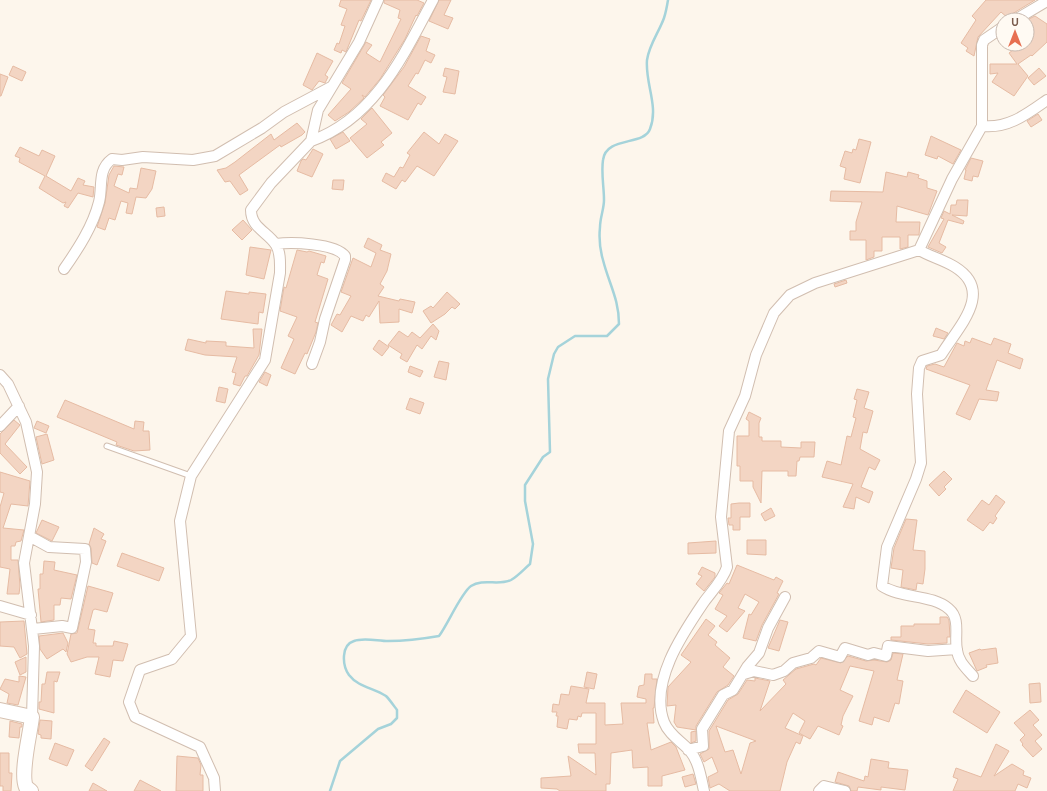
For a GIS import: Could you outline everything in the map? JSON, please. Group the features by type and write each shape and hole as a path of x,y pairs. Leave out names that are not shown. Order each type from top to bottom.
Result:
{"street":[{"path":"311,141 318,110 359,42 378,0"},
{"path":"215,791 214,778 200,747 135,717 129,702 140,670 172,659 191,636 180,521 191,476 265,360 280,273 280,260 276,244 253,222 251,210 271,183 311,141 326,135 342,125 377,95 401,61 432,0"},
{"path":"1028,12 1047,1"},
{"path":"704,791 697,763 688,750 670,733 664,721 661,686 674,651 704,602 725,573 727,567 721,517 729,431 745,396 765,329 774,313 790,295 815,283 919,250 952,179 982,126 982,45 984,40 995,32"},
{"path":"64,269 84,238 99,202 103,168 112,159 122,160 143,157 193,160 215,156 262,128 284,112 331,87"},
{"path":"982,126 993,128 1008,125 1047,100"},
{"path":"276,244 301,242 334,250 344,256 345,260 312,364"},
{"path":"919,250 932,258 947,262 966,275 970,280 974,292 966,317 941,355 922,361 919,368 917,394 921,463 916,479 887,547 882,586 892,593 941,604 950,610 954,616 957,631 957,648 964,666 973,676"},
{"path":"0,375 8,384 26,422 37,472 35,504 24,563 26,588 33,629 34,678 30,737 23,775 26,787 31,791"},
{"path":"0,426 19,406"},
{"path":"29,536 49,547 85,549 86,562 72,628 62,626 33,629"},
{"path":"688,750 702,746 702,729 723,695 733,690 759,653 768,628 786,597"},
{"path":"0,606 31,615"},
{"path":"744,674 754,671 774,675 784,672 793,663 811,658 820,651 840,657 845,648 868,654 874,653 886,656 888,646 928,651 957,648"},
{"path":"0,710 32,717"},
{"path":"819,791 824,786 845,791"}],"lane":[{"path":"107,446 191,476"}],"building":[{"path":"341,0 371,0 361,21 359,20 346,52 342,50 341,53 334,50 337,43 339,44 345,26 341,25 347,9 339,6"},
{"path":"384,0 417,0 424,3 417,16 416,15 405,39 380,79 365,97 362,95 364,98 349,112 335,121 328,115 351,89 342,83 366,42 372,45 366,53 380,62 401,19 398,18 400,10 384,3"},
{"path":"439,0 451,0 444,15 453,18 448,29 429,21"},
{"path":"986,0 1035,0 1015,12 995,12 995,19 978,37 974,56 966,51 968,48 961,43 976,20 972,16"},
{"path":"1035,16 1047,24 1047,42 1032,56 1031,55 1018,64 1028,76 1014,96 992,82 998,73 990,74 990,64 1017,64 1009,53 1035,52"},
{"path":"421,36 430,39 426,51 435,55 431,63 425,60 418,74 416,73 408,86 426,97 421,105 418,103 408,120 380,106 385,97 383,95 404,67"},
{"path":"317,53 333,61 325,75 328,77 325,83 319,81 312,90 303,85"},
{"path":"13,66 26,72 22,81 9,75"},
{"path":"445,68 459,71 455,94 443,92 447,77 443,76"},
{"path":"1039,68 1046,76 1034,85 1028,78"},
{"path":"0,74 8,77 1,96 0,96"},
{"path":"372,108 392,133 381,142 384,145 367,158 350,138 367,124 361,119"},
{"path":"1038,114 1042,120 1031,127 1027,121"},
{"path":"297,123 305,132 302,135 281,147 280,145 239,175 248,190 240,195 230,181 225,182 217,170 226,168 235,162 271,134 274,140"},
{"path":"343,132 350,141 336,149 330,139"},
{"path":"424,132 439,144 445,134 458,141 434,176 417,166 405,182 402,180 396,189 382,181 386,173 394,177 400,167 403,168 410,155 407,153"},
{"path":"931,136 961,150 953,164 938,156 937,159 925,155"},
{"path":"859,139 871,142 860,183 844,179 846,168 840,166 845,151 852,153 853,149 856,150"},
{"path":"20,147 39,156 42,150 55,156 46,176 71,191 78,178 85,181 83,185 94,187 93,197 78,193 68,208 64,206 66,202 63,203 39,188 45,176 19,162 20,158 15,156"},
{"path":"313,149 323,154 312,177 297,171 301,161 303,159 306,160"},
{"path":"971,158 983,161 978,177 973,176 972,181 964,179 965,170"},
{"path":"114,166 124,167 122,175 118,174 114,186 129,193 130,188 137,189 141,168 156,171 152,189 146,198 136,197 132,214 126,213 128,203 121,201 115,220 109,218 105,230 97,227 105,203 109,175"},
{"path":"886,172 907,177 908,172 919,175 918,178 927,181 927,188 937,191 928,215 897,206 896,222 920,222 919,235 908,235 908,247 900,249 900,237 882,237 882,251 874,251 874,257 866,260 866,240 850,240 850,231 856,231 856,222 862,202 830,201 831,191 883,192"},
{"path":"333,180 344,180 343,190 332,189"},
{"path":"957,200 968,200 967,216 952,215 964,221 963,224 948,220 939,243 946,247 942,253 928,247 944,219 941,218 944,211 950,214 951,205 956,205"},
{"path":"164,207 165,216 157,217 156,208"},
{"path":"243,220 252,230 242,240 232,230"},
{"path":"368,238 382,245 380,250 391,254 387,271 380,284 384,287 378,296 399,301 400,299 415,302 412,313 399,309 399,322 380,323 379,301 369,317 366,315 363,321 351,316 342,332 331,325 337,314 340,315 351,296 341,292 353,258 371,267 376,253 364,247"},
{"path":"250,247 271,250 264,279 246,275"},
{"path":"297,250 309,251 326,256 324,263 321,262 317,275 328,279 315,322 318,323 316,332 307,354 305,353 295,374 281,368 294,339 288,336 297,317 280,311 284,287 286,288"},
{"path":"846,280 847,283 835,287 834,284"},
{"path":"226,291 249,294 249,292 266,294 263,313 259,312 258,324 221,319"},
{"path":"447,292 460,304 455,309 452,307 445,314 431,323 423,311 431,306 433,308"},
{"path":"433,324 439,331 436,340 431,336 422,349 417,345 407,362 400,358 402,354 388,345 399,331 408,337 412,332 420,338"},
{"path":"936,328 948,333 944,339 933,336"},
{"path":"253,329 262,329 259,355 240,386 233,384 236,373 232,372 237,357 205,355 185,350 188,339 206,343 206,341 226,342 226,346 254,348"},
{"path":"972,338 991,345 994,338 1011,344 1008,353 1023,359 1020,369 997,360 986,390 999,392 997,401 979,399 970,420 956,414 970,385 926,369 927,366 935,364 944,367 957,343 964,346 965,341 970,343"},
{"path":"379,340 389,347 382,356 373,349"},
{"path":"439,361 449,363 446,380 434,377"},
{"path":"410,366 423,371 420,377 408,372"},
{"path":"265,372 271,375 267,386 259,382"},
{"path":"219,387 228,389 225,403 216,401"},
{"path":"857,389 869,392 864,408 873,411 867,433 863,432 860,449 880,460 875,470 869,467 861,487 873,492 869,503 856,497 854,509 843,507 853,484 822,477 827,461 841,465 847,436 851,437 856,418 853,417 857,400 854,399"},
{"path":"410,398 424,403 420,414 406,409"},
{"path":"65,400 134,429 135,421 144,422 143,431 149,431 150,450 134,451 116,445 117,442 57,417"},
{"path":"749,412 761,418 759,423 759,437 762,437 762,441 781,441 781,447 801,448 801,442 815,442 814,457 800,457 799,461 797,461 796,476 788,476 788,471 762,471 761,503 753,487 753,481 740,481 740,466 737,466 737,436 749,436 749,421 746,419"},
{"path":"14,420 20,425 5,444 27,467 20,474 0,453 0,434"},
{"path":"37,421 49,426 46,433 34,428"},
{"path":"47,434 54,460 42,464 36,437"},
{"path":"944,471 952,479 944,487 946,489 939,496 929,485"},
{"path":"0,472 30,481 28,506 11,504 3,528 24,530 21,541 16,542 15,546 11,546 11,560 18,560 20,586 19,594 7,594 10,569 0,567 0,507 4,493 0,492"},
{"path":"996,495 1005,502 995,516 997,518 993,524 990,522 983,531 967,520 982,500 989,505"},
{"path":"750,503 750,517 740,517 740,530 733,530 733,525 729,525 728,518 731,518 731,504"},
{"path":"771,508 775,516 765,521 761,514"},
{"path":"906,519 917,520 913,550 925,551 923,584 917,583 916,590 901,587 903,570 891,568 894,548"},
{"path":"42,520 59,527 52,541 36,533"},
{"path":"94,528 104,534 101,539 106,541 97,565 92,563 91,548 89,544"},
{"path":"747,540 766,540 766,555 747,554"},
{"path":"716,541 716,553 688,554 688,543"},
{"path":"122,553 164,568 159,581 117,566"},
{"path":"44,561 55,562 54,570 77,575 71,599 61,598 60,605 54,605 54,620 41,622 38,589 40,589 40,574 43,574"},
{"path":"737,565 774,580 776,577 783,581 777,593 779,594 762,625 756,641 743,638 749,614 751,615 759,602 745,594 738,608 745,611 727,632 719,626 727,616 715,609 723,595 719,593 727,583 729,584"},
{"path":"702,567 715,573 715,577 704,591 696,584 702,576 698,574"},
{"path":"88,586 113,593 107,612 95,609 93,610 88,629 95,630 93,643 96,643 96,646 113,646 114,641 128,644 123,661 113,660 110,677 95,674 99,657 87,657 71,662 67,654 71,634 77,633"},
{"path":"940,617 947,617 949,620 950,637 947,637 947,643 928,644 891,640 891,637 901,637 901,626 914,626 914,624 940,624"},
{"path":"706,619 715,626 708,635 717,642 715,645 730,658 723,667 734,676 728,685 717,692 696,726 696,730 677,727 674,722 676,705 667,706 668,687 691,662 681,655"},
{"path":"780,620 788,622 779,651 768,648"},
{"path":"24,621 27,654 20,658 14,647 0,646 0,622"},
{"path":"63,633 68,643 66,652 63,649 47,659 40,649 39,636"},
{"path":"996,648 998,663 986,665 987,667 977,671 969,653 980,649"},
{"path":"893,653 903,654 897,680 903,681 899,704 895,703 889,722 874,717 872,725 859,721 874,671 850,666 840,690 853,696 843,716 841,725 843,726 839,735 818,726 810,739 799,733 805,721 793,713 785,728 803,736 800,744 796,742 787,762 780,791 730,791 719,784 710,788 708,777 718,772 712,757 704,762 700,754 709,749 709,731 728,700 738,694 747,680 755,681 755,678 770,681 760,711 786,684 783,680 796,669 814,664 816,665 821,658 841,663 848,656 866,661 874,660 887,662 891,660","holes":["716,726 756,741 750,743 741,774 733,750 725,752"]},
{"path":"26,657 26,672 20,675 15,662"},
{"path":"47,672 60,672 57,682 54,681 54,713 39,709 42,684 45,684"},
{"path":"587,672 597,674 594,689 584,687"},
{"path":"645,674 652,674 652,679 657,679 653,708 654,723 647,723 651,750 671,742 676,747 685,770 662,776 662,786 648,786 648,767 633,768 632,750 611,753 610,784 606,784 606,791 560,791 557,789 541,788 541,778 571,776 568,756 596,775 595,753 579,753 578,744 596,744 596,713 582,713 581,717 578,716 577,720 569,719 567,729 557,727 557,712 552,712 553,704 559,705 561,694 569,695 571,686 589,689 586,703 605,703 605,725 623,724 621,703 646,703 646,699 637,697 639,686 644,685"},
{"path":"19,676 26,677 18,705 7,703 9,694 0,689 5,679 19,682"},
{"path":"1040,683 1041,702 1030,703 1029,684"},
{"path":"966,690 1000,712 987,733 953,712"},
{"path":"1030,710 1039,720 1033,725 1042,735 1035,741 1042,749 1033,757 1022,745 1023,744 1020,740 1025,735 1014,723"},
{"path":"40,720 52,721 51,739 41,738 41,735 38,734"},
{"path":"10,721 22,724 22,727 20,727 19,738 9,737"},
{"path":"696,731 696,741 691,743 691,732"},
{"path":"104,738 110,742 92,771 85,766"},
{"path":"55,743 74,750 67,766 49,759"},
{"path":"996,744 1009,751 994,776 1012,764 1024,771 1023,775 1031,778 1027,788 1018,784 1015,791 953,791 958,779 953,777 956,768 981,777"},
{"path":"0,753 9,753 9,773 12,773 11,791 3,791 3,786 0,786"},
{"path":"177,756 198,758 201,765 200,775 203,775 203,791 176,791"},
{"path":"871,759 889,762 888,768 908,770 905,790 881,787 881,790 858,787 857,791 851,791 849,786 835,782 838,772 864,781 865,776 868,777"},
{"path":"693,774 696,784 685,787 682,777"},
{"path":"140,780 161,791 134,791"},
{"path":"93,783 107,791 89,791"}],"waterway":[{"path":"330,791 340,761 378,729 391,724 397,718 397,710 386,696 361,685 349,675 345,666 344,656 350,643 362,639 401,641 439,636 463,595 471,586 486,582 506,582 511,580 530,564 533,544 525,501 525,485 543,457 550,452 548,379 554,354 558,347 575,336 607,336 619,324 616,299 605,269 600,244 600,224 604,200 602,165 606,152 611,147 641,138 650,129 653,112 647,60 650,49 664,18 668,0"}]}
